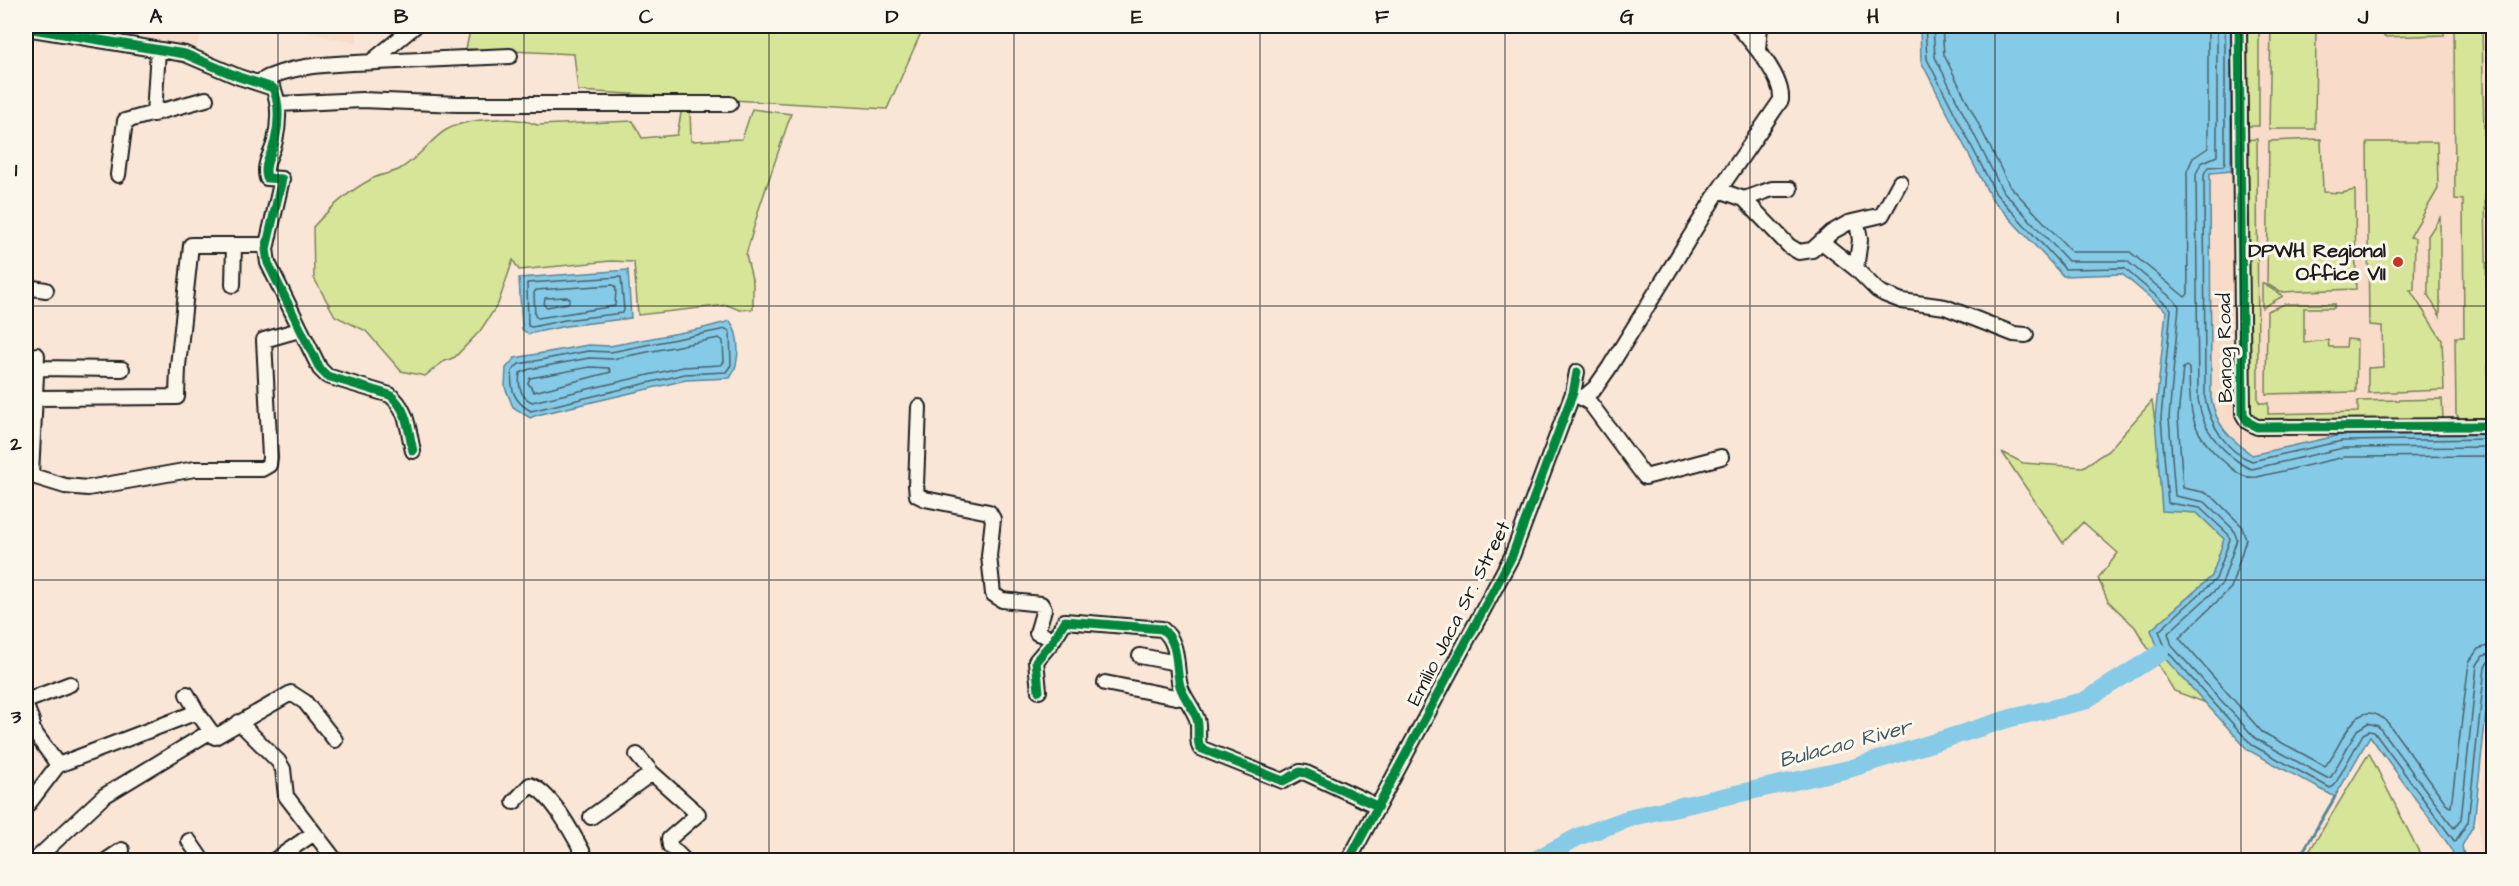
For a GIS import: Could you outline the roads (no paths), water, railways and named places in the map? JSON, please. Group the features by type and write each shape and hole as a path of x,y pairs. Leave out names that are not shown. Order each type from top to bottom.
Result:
{"street":[{"path":"371,62 415,26"},
{"path":"1578,395 1595,388 1609,368 1719,190 1781,99 1782,91 1778,83 1758,50 1738,26"},
{"path":"1758,50 1761,26"},
{"name":"Banog Road","path":"2239,26 2243,414 2248,422 2257,427 2493,426"},
{"path":"26,28 56,29 185,54 239,77 273,88 279,104 275,142 268,154 266,175 267,178 282,179 267,245 268,263 320,369 327,376 390,395 398,401 404,412 413,451"},
{"path":"154,114 158,50"},
{"path":"259,82 272,75 297,69 371,62 510,56"},
{"path":"118,176 125,121 206,99"},
{"path":"279,104 362,100 458,104 730,104"},
{"path":"1719,190 1744,200 1789,246 1799,252 1812,250 1832,232 1848,223 1882,215 1900,182"},
{"path":"1744,200 1772,189 1790,189"},
{"path":"26,209 26,227"},
{"path":"1856,269 1860,240 1857,222"},
{"path":"1822,242 1856,269 1876,290 1902,301 1945,307 2014,334 2026,335"},
{"path":"35,398 178,396 178,366 191,245 267,245"},
{"path":"233,285 234,245"},
{"path":"26,287 46,290"},
{"path":"122,369 37,362 28,474 65,486 88,488 195,469 262,469 269,465 270,457 264,340 299,330"},
{"name":"Emilio Jaca Sr. Street","path":"1349,861 1512,556 1578,395 1577,372"},
{"path":"1578,395 1590,403 1645,477 1721,457"},
{"path":"919,407 917,495 925,499 989,512 993,519 989,556 993,594 1002,600 1041,604 1044,609 1037,633 1054,639"},
{"path":"1039,691 1036,661 1065,621 1156,627 1167,632 1178,655 1180,687 1197,718 1198,743 1204,750 1283,781 1300,772 1306,773 1377,806"},
{"path":"1140,656 1177,663"},
{"path":"1105,683 1186,699"},
{"path":"26,701 70,684"},
{"path":"187,694 215,736 291,693 305,702 335,740"},
{"path":"26,706 33,722 32,729 58,765"},
{"path":"26,807 58,765 197,712"},
{"path":"239,722 278,760 283,770 286,796 335,861"},
{"path":"35,861 104,796 211,731"},
{"path":"637,755 652,773 698,814 669,839 670,846 684,861"},
{"path":"591,817 652,773"},
{"path":"514,802 530,785 536,788 564,818 587,861"},
{"path":"275,861 314,833"},
{"path":"189,841 202,861"},
{"path":"107,861 122,850"}],"water":[{"path":"1920,26 2231,26 2231,171 2210,173 2211,398 2217,417 2225,431 2252,455 2341,435 2493,433 2494,640 2474,824 2462,846 2465,860 2455,860 2451,848 2370,736 2335,797 2248,750 2160,653 2151,630 2212,576 2224,539 2197,513 2162,511 2155,418 2166,311 2122,274 2063,276 1991,198 1921,61"},
{"path":"628,270 631,318 566,326 528,334 522,329 519,278"},
{"path":"730,321 736,334 738,350 736,365 730,378 686,380 530,418 513,407 505,387 506,368 515,358 588,345 610,346"}],"waterway":[{"name":"Bulacao River","path":"1535,860 1580,836 1636,816 1849,769 2011,718 2084,701 2160,653"},
{"path":"2298,860 2335,797"}],"place":[{"name":"DPWH Regional Office VII","path":"2398,262"}]}
